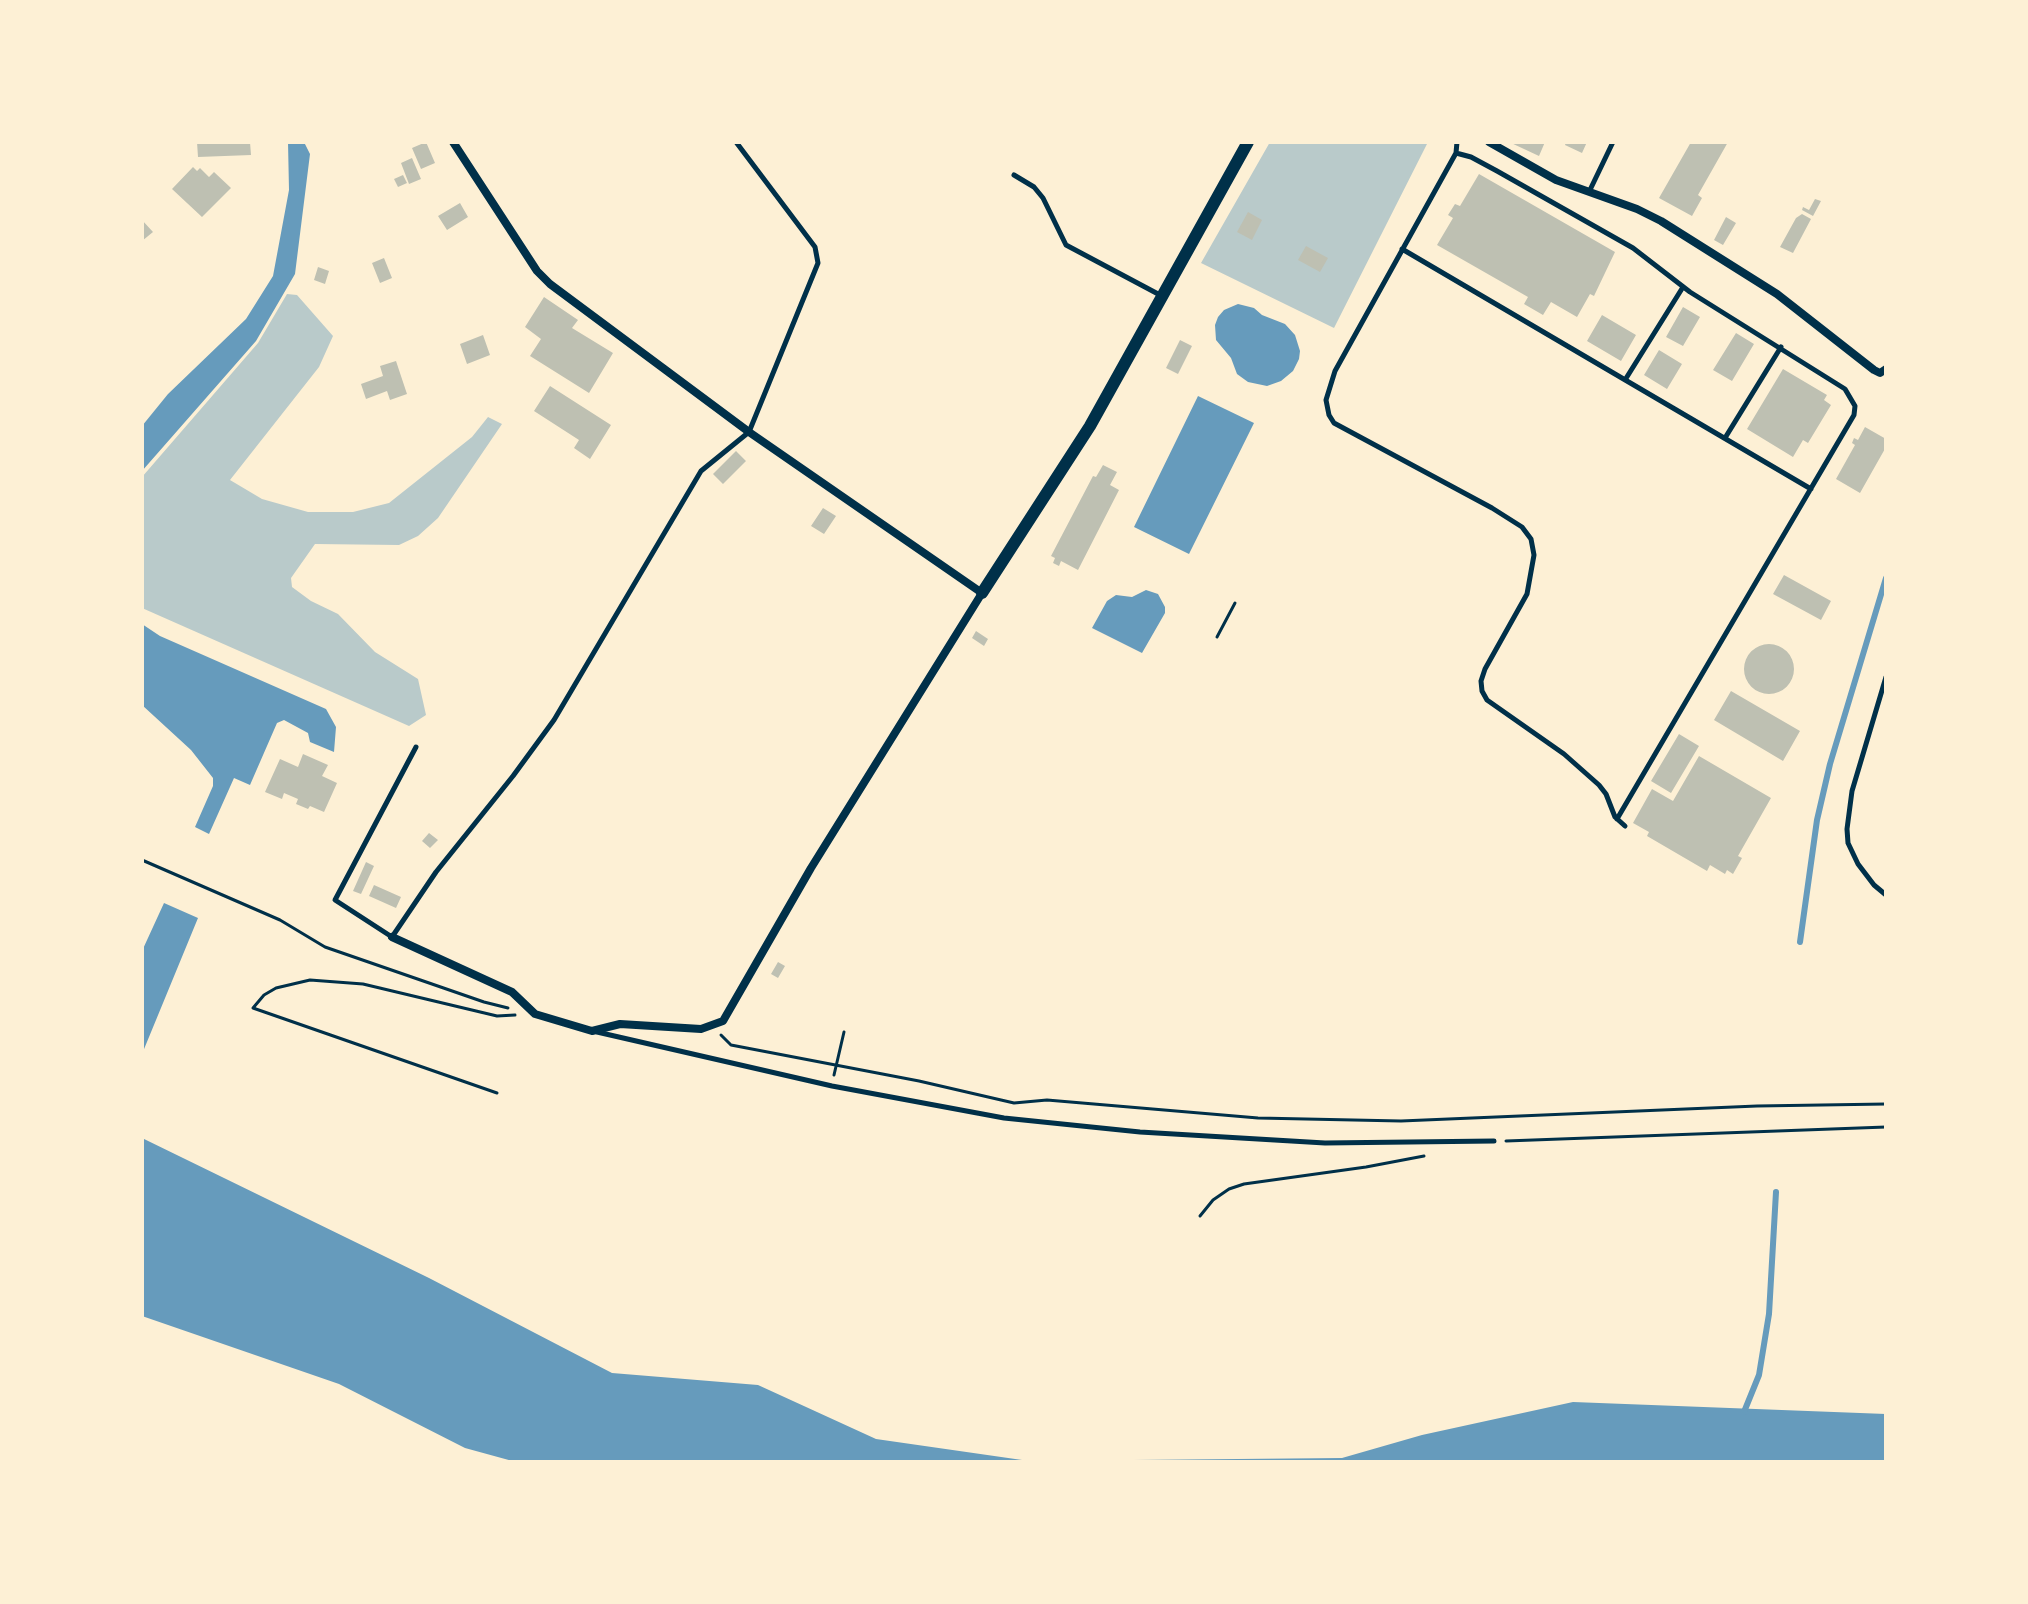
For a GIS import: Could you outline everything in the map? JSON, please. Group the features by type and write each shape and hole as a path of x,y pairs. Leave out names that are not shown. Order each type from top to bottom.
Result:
{"street":[{"path":"453,142 537,271 550,284 749,432 982,593"},
{"path":"392,937 512,992 535,1014 592,1031 620,1024 701,1029 723,1021 811,868 1090,426 1248,142"},
{"path":"1489,142 1540,172 1661,221 1777,294 1874,370 1880,373 1886,369"}],"lane":[{"path":"416,747 335,900 392,937 436,872 554,720 701,471 749,432 818,263 815,247 736,142"},
{"path":"1457,142 1456,153 1335,371 1326,400 1329,415 1334,423 1492,508 1522,527 1531,539 1534,555 1527,594 1485,669 1482,691 1487,700 1564,754 1599,785 1617,819 1625,826"},
{"path":"1589,192 1613,142"},
{"path":"1456,153 1484,164 1619,240 1683,287 1845,389 1855,406 1854,415 1617,819"},
{"path":"1014,175 1034,187 1043,198 1066,245 1161,296"},
{"path":"1402,249 1811,489"},
{"path":"1625,380 1683,287"},
{"path":"1725,438 1781,347"},
{"path":"1886,677 1852,791 1847,829 1848,843 1858,864 1886,895"},
{"path":"592,1031 832,1086 1004,1118 1140,1132 1325,1143 1494,1141"}],"path":[{"path":"1217,637 1235,603"},
{"path":"142,860 280,920 325,947 484,1002 535,1014"},
{"path":"497,1093 253,1008 264,995 276,988 310,980 363,984 497,1016 535,1014"},
{"path":"715,1025 731,1045 1014,1103 1047,1100 1258,1118 1401,1121 1757,1106 1886,1104"},
{"path":"832,1086 844,1032"},
{"path":"1494,1141 1886,1127"},
{"path":"1200,1216 1213,1200 1229,1189 1244,1184 1366,1167 1437,1153"}],"shaded area":[{"path":"1270,142 1428,142 1334,328 1201,263"},
{"path":"287,294 297,295 333,336 319,367 230,480 262,499 308,512 353,512 389,503 472,437 488,417 502,424 438,518 418,536 399,545 315,544 291,578 292,587 311,601 338,614 375,652 418,679 426,715 409,726 142,608 142,477 258,343"}],"water":[{"path":"288,142 304,142 310,154 295,274 256,341 142,471 142,426 168,394 246,319 273,276 289,190"},
{"path":"1238,304 1254,308 1262,315 1285,324 1295,335 1299,359 1293,371 1281,381 1267,386 1248,382 1237,374 1231,358 1216,340 1218,317 1224,310"},
{"path":"1198,396 1254,423 1189,554 1134,527"},
{"path":"1146,590 1158,594 1165,613 1142,653 1092,628 1107,601 1116,595 1132,597"},
{"path":"142,624 160,636 326,709 336,727 334,752 310,742 308,733 284,720 277,723 250,785 234,778 209,834 195,827 213,786 213,778 191,750 142,705"},
{"path":"164,903 198,918 142,1054 142,951"},
{"path":"142,1138 429,1278 612,1373 758,1385 876,1439 1029,1461 1342,1458 1422,1435 1573,1402 1886,1414 1886,1462 516,1462 465,1448 339,1384 142,1316"}],"building":[{"path":"197,142 250,142 251,155 198,157"},
{"path":"426,142 435,163 421,169 412,148"},
{"path":"1509,142 1545,142 1539,156"},
{"path":"1566,142 1587,142 1582,153 1565,145"},
{"path":"1691,142 1728,142 1698,195 1702,198 1692,216 1659,198"},
{"path":"412,158 421,179 409,184 401,163"},
{"path":"193,167 197,171 200,168 209,177 214,172 231,188 202,217 172,189"},
{"path":"1479,174 1615,252 1594,296 1590,294 1577,317 1551,302 1543,315 1524,304 1528,297 1437,245 1453,218 1448,215 1455,204 1460,206"},
{"path":"403,175 407,183 398,187 394,179"},
{"path":"1815,199 1821,201 1813,216 1802,210 1803,207 1809,210"},
{"path":"460,203 468,217 447,230 438,216"},
{"path":"1248,212 1262,220 1252,240 1237,232"},
{"path":"1802,214 1811,219 1793,253 1780,247 1796,218"},
{"path":"1726,217 1736,223 1723,245 1714,240"},
{"path":"142,220 153,232 142,241"},
{"path":"1306,246 1328,258 1320,272 1298,260"},
{"path":"384,258 392,278 380,283 372,263"},
{"path":"318,267 329,271 325,284 314,280"},
{"path":"544,297 578,320 572,328 613,353 589,393 530,356 541,339 525,327"},
{"path":"1683,307 1700,317 1683,346 1666,337"},
{"path":"1602,315 1636,335 1621,361 1587,341"},
{"path":"1736,333 1754,344 1732,381 1713,370"},
{"path":"483,335 490,355 467,364 460,344"},
{"path":"1180,340 1192,346 1178,374 1166,368"},
{"path":"1659,350 1682,364 1667,389 1644,375"},
{"path":"396,361 407,394 390,400 387,391 366,399 361,384 383,376 380,366"},
{"path":"1783,369 1827,395 1824,400 1831,405 1808,443 1803,440 1793,457 1747,429"},
{"path":"550,386 611,425 590,459 574,448 579,440 534,411"},
{"path":"1865,427 1886,439 1886,447 1860,493 1836,479 1855,445 1852,443 1854,438 1858,440"},
{"path":"736,451 746,461 723,484 713,474"},
{"path":"1103,465 1117,472 1110,485 1119,490 1078,570 1061,561 1059,566 1053,563 1055,558 1051,556 1093,476 1096,477"},
{"path":"823,508 836,516 824,534 811,526"},
{"path":"1784,575 1831,601 1821,620 1773,594"},
{"path":"976,631 988,639 984,646 972,638"},
{"path":"1769,644 1786,652 1794,669 1786,686 1769,694 1752,686 1744,669 1752,652"},
{"path":"1731,691 1800,731 1783,761 1714,720"},
{"path":"1679,734 1699,746 1671,793 1651,781"},
{"path":"303,754 328,765 322,776 337,783 324,812 296,804 298,799 284,793 282,799 265,792 280,759 298,767"},
{"path":"1699,756 1771,798 1738,856 1742,858 1733,874 1727,870 1725,874 1710,865 1707,871 1647,836 1649,832 1633,823 1652,789 1673,801"},
{"path":"429,833 438,840 430,848 422,841"},
{"path":"366,862 374,866 361,894 353,891"},
{"path":"374,885 401,897 396,908 369,896"},
{"path":"778,962 785,966 778,978 771,974"}],"waterway":[{"path":"1800,942 1817,820 1830,764 1886,578"},
{"path":"1744,1412 1759,1375 1769,1314 1776,1192"}]}
